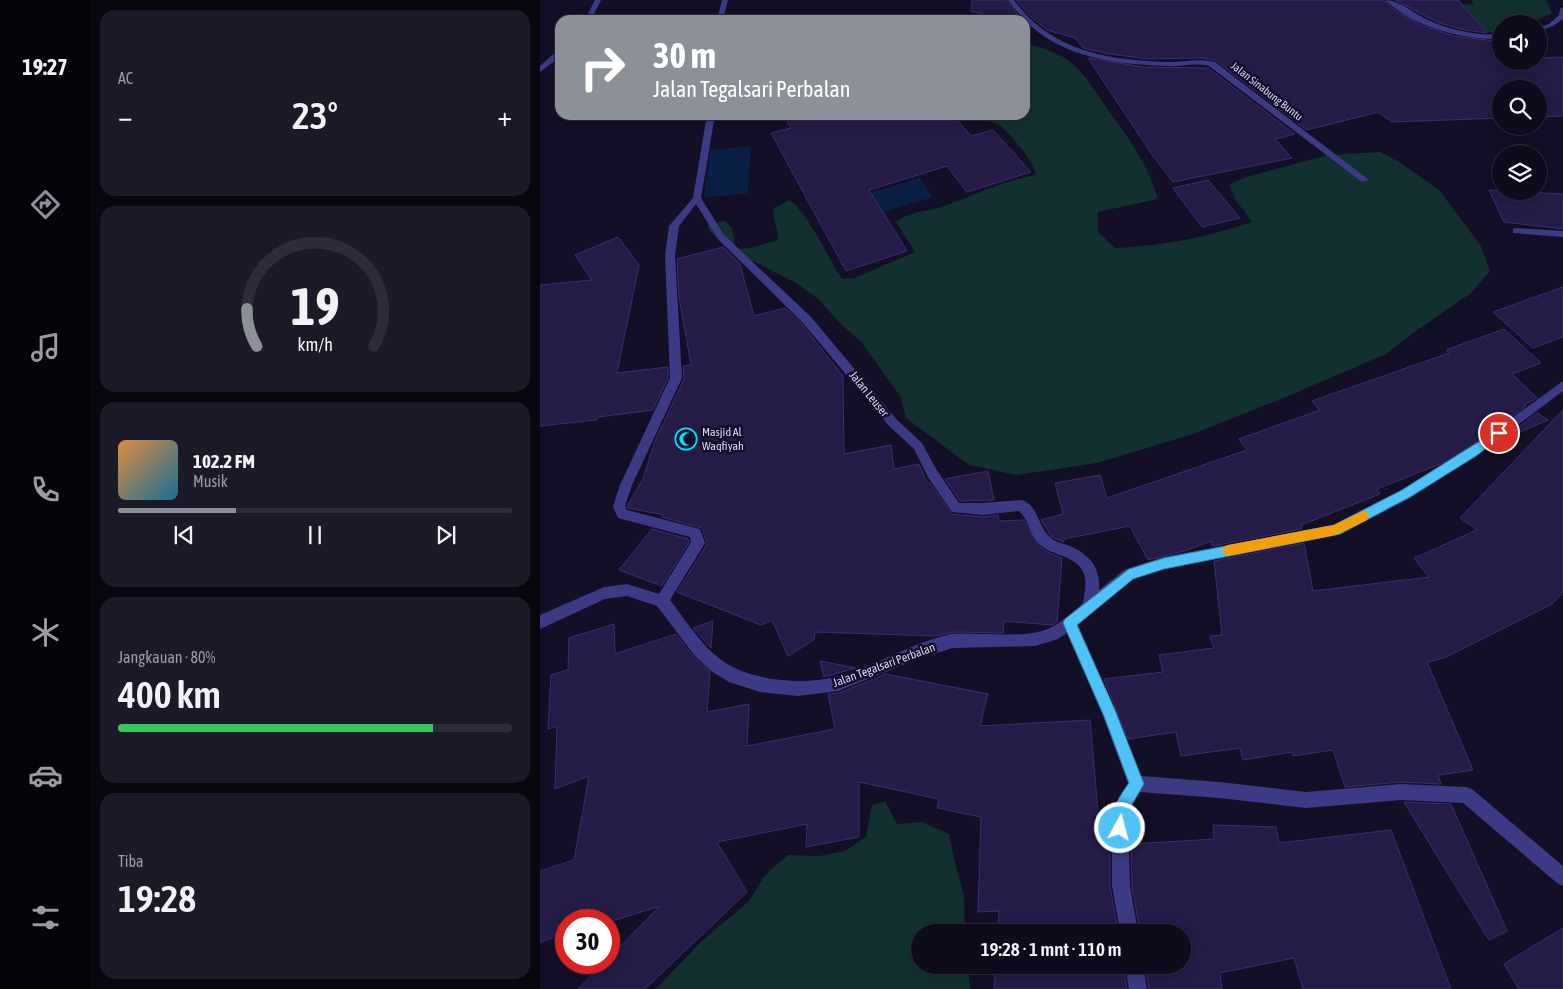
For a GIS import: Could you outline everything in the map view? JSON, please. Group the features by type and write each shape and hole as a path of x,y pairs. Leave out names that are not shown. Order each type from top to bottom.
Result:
{"street":[{"path":"590,15 598,0"},
{"path":"722,15 726,6 725,0"},
{"name":"Jalan Sinabung Buntu","path":"1011,0 1023,15"},
{"path":"1388,0 1416,16 1450,30 1467,35 1492,36"},
{"path":"1562,0 1563,6"},
{"path":"1547,26 1562,16 1563,9"},
{"name":"Jalan Sinabung Buntu","path":"1030,23 1037,29 1075,51 1111,60 1170,64 1202,62 1212,64 1365,180"},
{"path":"540,70 555,57"},
{"path":"540,622 604,593 626,590 662,601 698,543 697,535 623,514 619,506 626,485 676,378 670,255 674,226 697,198 710,120"},
{"name":"Jalan Leuser","path":"697,198 721,236 807,320 893,423 918,446 932,473 956,508 983,509 1022,504 1030,511 1038,531 1046,543 1078,556 1087,562 1092,571 1090,605"},
{"path":"1516,231 1563,234"},
{"name":"Jalan Tegalsari Perbalan","path":"662,601 700,651 716,666 734,677 760,685 798,689 838,684 923,650 953,641 1010,641 1053,634 1070,623 1129,574 1155,566 1336,530 1406,494 1472,453 1563,385"},
{"path":"1070,623 1110,714 1136,784"},
{"path":"1136,784 1219,790 1306,800 1401,792 1466,795 1563,877"},
{"path":"1128,924 1121,886 1120,809 1136,784"},
{"path":"1136,974 1138,989"}],"green space":[{"path":"1471,0 1546,0 1552,13 1547,15 1492,15 1492,32 1461,30 1428,18 1408,7 1474,4"},
{"path":"1030,44 1060,55 1078,70 1131,143 1149,174 1158,199 1098,212 1098,232 1115,248 1185,240 1252,222 1235,199 1229,185 1246,177 1328,155 1380,152 1399,162 1439,190 1481,246 1490,271 1471,293 1386,354 1193,434 1097,463 1017,475 969,465 906,418 900,396 862,343 818,299 793,281 725,247 709,230 708,224 725,221 732,228 736,249 750,248 778,240 773,209 790,200 805,216 842,279 854,278 915,252 896,222 903,218 914,213 944,206 1000,185 1036,175 1026,155 1006,131 995,123 966,120 1030,120"},
{"path":"885,801 897,824 922,822 949,834 964,895 965,924 911,924 911,974 969,974 970,989 656,989 703,940 749,901 765,875 788,855 819,856 845,851 866,837 872,805"}],"water":[{"path":"751,146 748,193 704,198 710,150"},
{"path":"920,178 933,197 826,230 815,210"}],"building":[{"path":"972,0 1006,0 1018,15 986,15 971,11"},
{"path":"1016,0 1383,0 1396,11 1424,26 1454,36 1492,41 1492,70 1547,70 1547,58 1563,57 1563,116 1547,117 1547,80 1492,80 1492,118 1392,122 1378,112 1307,130 1215,60 1203,58 1147,59 1083,48 1075,38 1047,30"},
{"path":"1395,0 1458,0 1487,33 1465,30 1439,23"},
{"path":"1088,58 1143,67 1208,68 1295,134 1275,139 1292,158 1173,182 1153,156"},
{"path":"786,120 957,120 971,136 993,130 1031,172 967,192 947,166 869,190 907,251 846,271 771,133 791,128"},
{"path":"1208,180 1240,218 1202,227 1173,188"},
{"path":"1547,193 1563,194 1563,229 1504,222 1494,200 1547,200"},
{"path":"618,237 639,265 617,373 668,367 668,378 653,410 598,417 596,420 540,426 540,285 592,280 575,255"},
{"path":"723,247 740,264 754,316 785,308 802,324 843,376 844,454 891,445 894,469 919,464 927,483 930,483 952,514 983,517 998,515 999,521 1024,520 1038,545 1045,551 1062,558 1057,622 1052,625 1004,621 1003,633 956,632 935,636 815,632 814,640 788,656 772,620 761,625 677,592 707,544 702,528 662,517 664,515 628,508 627,506 643,479 655,441 684,379 683,366 691,365 679,297 677,259"},
{"path":"1563,287 1563,337 1533,348 1493,312"},
{"path":"1504,329 1541,363 1512,374 1537,398 1524,405 1526,406 1445,462 1377,489 1380,494 1301,525 1302,529 1212,546 1212,541 1184,551 1148,560 1130,526 1064,539 1064,542 1052,537 1041,520 1063,514 1055,483 1100,475 1107,498 1247,450 1239,439 1320,410 1312,401 1449,353 1446,350"},
{"path":"1563,410 1563,592 1552,604 1444,658 1427,662 1473,770 1438,775 1441,784 1401,782 1345,787 1333,750 1293,756 1292,752 1243,760 1240,748 1181,756 1176,732 1128,739 1104,679 1163,672 1159,655 1214,648 1210,636 1222,635 1214,561 1304,543 1313,591 1429,577 1414,558 1477,530 1460,518"},
{"path":"1537,413 1548,420 1503,439"},
{"path":"988,471 994,500 960,501 945,479"},
{"path":"652,529 688,539 689,542 662,586 619,570"},
{"path":"713,621 711,648 693,628"},
{"path":"614,624 615,654 676,634 694,657 710,672 707,712 749,704 747,746 835,729 828,694 839,693 886,674 988,694 980,726 1090,720 1101,846 1110,846 1110,886 1117,924 998,924 999,911 978,912 981,817 937,808 939,799 859,782 859,837 806,847 807,824 717,842 747,892 645,989 578,989 593,974 620,974 620,947 660,906 620,919 620,909 555,909 555,937 540,942 540,871 574,860 589,776 555,789 557,726 548,729 551,675 568,670 569,638"},
{"path":"820,661 856,668 824,677"},
{"path":"1404,802 1451,804 1507,931 1489,940"},
{"path":"1213,825 1276,827 1279,843 1391,830 1451,989 1303,989 1294,958 1220,973 1222,989 1149,989 1146,974 1191,974 1191,924 1139,924 1132,886 1131,844 1214,839"},
{"path":"1563,928 1563,989 1519,989 1504,964"},
{"path":"995,974 1124,974 1127,989 994,989"}],"slow traffic":[{"path":"1228,551 1336,530 1363,516"}],"place":[{"name":"Masjid Al Waqfiyah","path":"686,439"}],"route":[{"path":"1120,828 1120,809 1136,784 1110,714 1070,623 1129,574 1164,564 1336,530 1406,494 1472,453 1499,433"}]}
